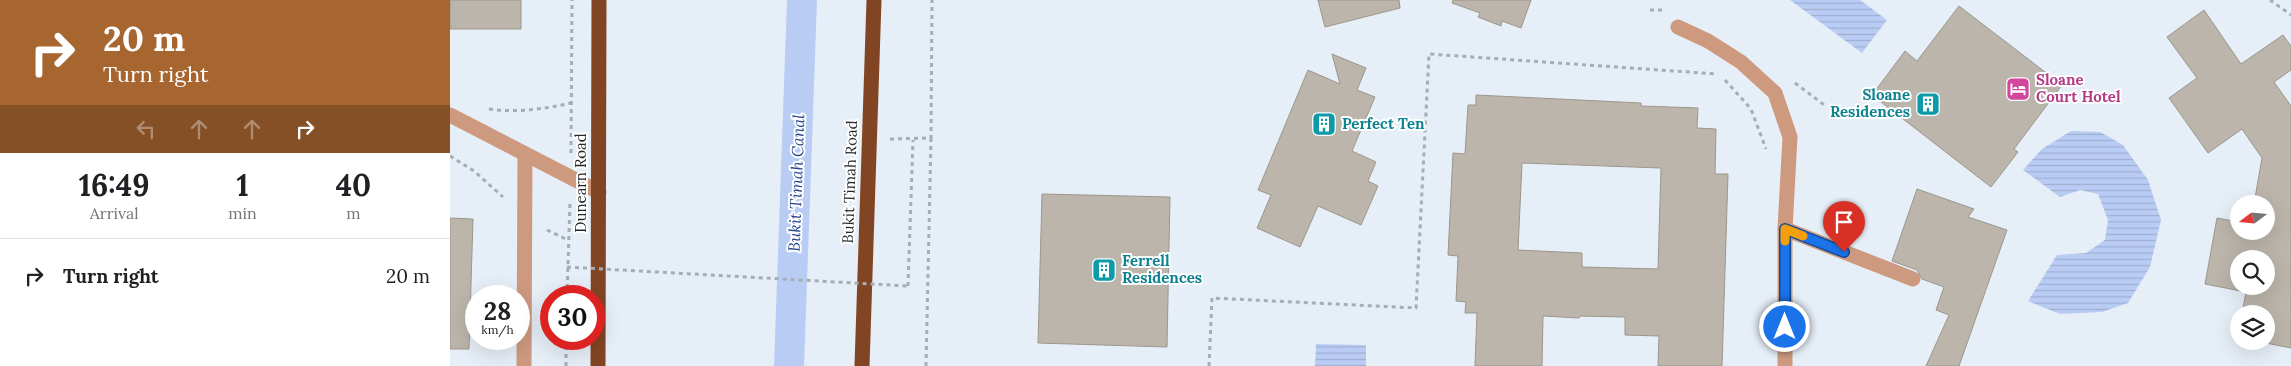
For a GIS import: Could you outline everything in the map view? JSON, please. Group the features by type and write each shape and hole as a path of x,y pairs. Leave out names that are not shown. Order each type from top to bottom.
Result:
{"highway":[{"name":"Dunearn Road","path":"598,366 599,0"},
{"name":"Bukit Timah Road","path":"862,366 874,0"}],"street":[{"path":"1678,27 1708,41 1741,62 1775,93 1790,137 1785,229 1784,366"},
{"path":"450,115 599,192"},
{"path":"524,366 526,154"},
{"path":"1785,229 1913,279"}],"path":[{"path":"567,285 571,177 572,0"},
{"path":"926,366 932,0"},
{"path":"2270,0 2291,15"},
{"path":"1209,366 1212,298 1416,308 1429,54 1720,74"},
{"path":"487,109 506,112 547,109 571,103"},
{"path":"567,267 908,286 913,140 931,138"},
{"path":"566,350 566,366"}],"water":[{"path":"1790,0 1860,0 1887,20 1862,53"},
{"path":"2071,131 2100,132 2123,145 2148,180 2161,220 2150,267 2128,303 2102,312 2060,314 2028,301 2057,255 2086,253 2105,240 2108,220 2098,194 2080,190 2060,197 2023,170 2042,149"},
{"path":"1316,344 1366,345 1366,366 1315,366"}],"building":[{"path":"450,0 521,0 521,29 450,29"},
{"path":"1318,0 1399,0 1400,8 1325,27"},
{"path":"1453,0 1531,0 1521,28 1502,21 1501,26 1478,17 1480,13 1452,3"},
{"name":"Sloane Residences","path":"1959,6 2062,85 2014,149 2018,152 1991,187 1872,95 1905,51 1917,61"},
{"path":"2204,10 2241,64 2283,35 2291,46 2291,70 2274,82 2291,106 2291,348 2275,345 2275,305 2244,305 2245,295 2275,295 2275,250 2230,250 2230,289 2205,284 2217,218 2230,220 2230,240 2275,240 2275,195 2256,195 2262,158 2242,129 2208,153 2169,98 2197,78 2167,37"},
{"name":"Perfect Ten","path":"1332,54 1366,68 1357,90 1375,97 1352,151 1376,162 1368,181 1378,186 1361,225 1318,206 1300,247 1257,228 1271,195 1258,190 1308,70 1340,84"},
{"path":"1476,95 1641,103 1641,106 1698,108 1697,128 1716,129 1715,174 1728,174 1722,366 1658,366 1659,336 1625,335 1625,317 1580,316 1579,318 1543,316 1542,366 1475,366 1477,313 1465,313 1466,302 1456,301 1458,256 1448,255 1453,153 1465,154 1468,105 1476,105","holes":["1522,163 1661,168 1658,269 1582,267 1582,253 1518,250"]},
{"path":"1917,189 1974,209 1968,217 2007,230 1959,366 1926,366 1949,315 1936,310 1944,287 1922,279 1917,270 1892,261"},
{"name":"Ferrell Residences","path":"1042,194 1170,197 1167,347 1038,343"},
{"path":"450,218 473,219 471,285 465,285 465,349 450,349"}],"waterway":[{"name":"Bukit Timah Canal","path":"789,366 802,0"}],"slow traffic":[{"path":"1785,241 1785,229 1803,236"}],"place":[{"name":"Sloane Court Hotel","path":"2018,89"},
{"name":"Sloane Residences","path":"1928,104"},
{"name":"Perfect Ten","path":"1324,124"},
{"name":"Ferrell Residences","path":"1104,270"}],"route":[{"path":"1785,327 1785,229 1844,252"}]}
